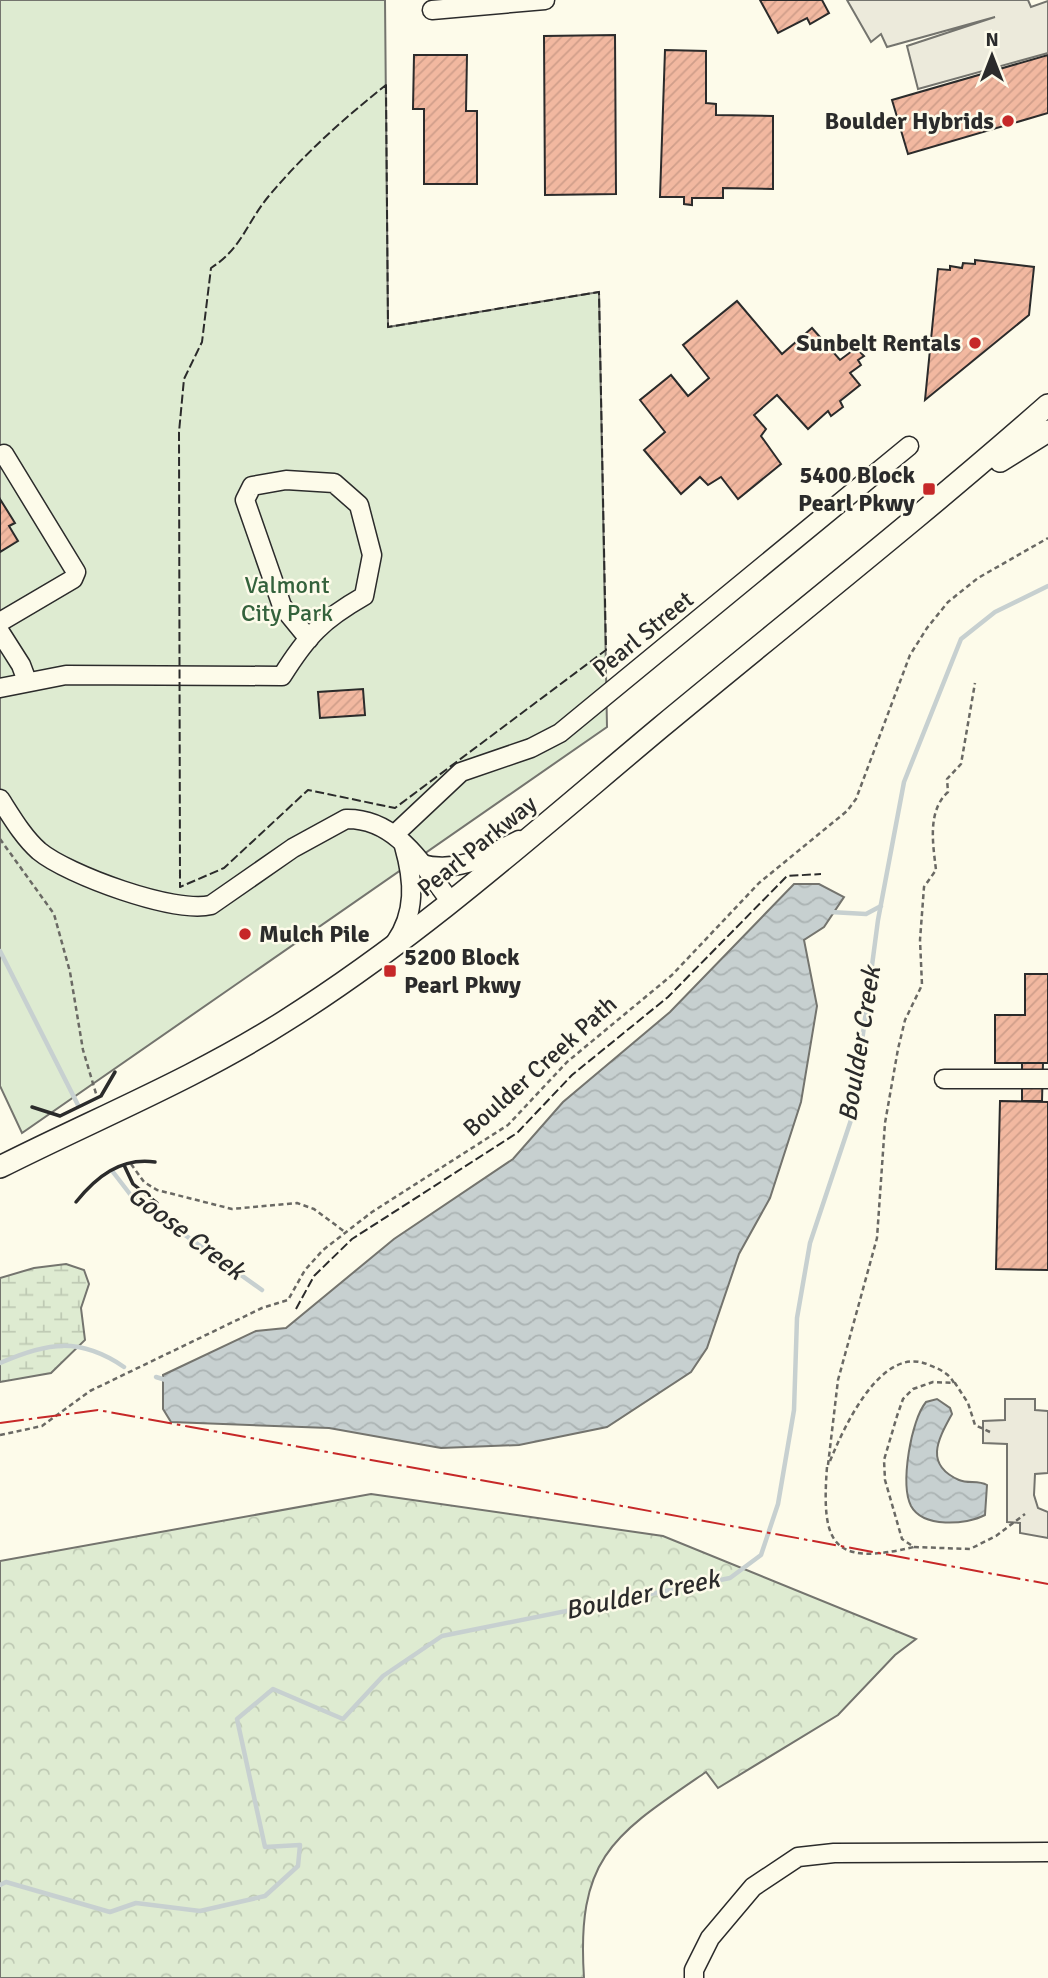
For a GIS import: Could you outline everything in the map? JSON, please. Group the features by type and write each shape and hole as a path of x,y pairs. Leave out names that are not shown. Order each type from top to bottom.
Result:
{"main road":[{"name":"Pearl Parkway","path":"0,1167 233,1052 283,1023 392,948 821,594 942,498 1048,405"},
{"name":"Pearl Parkway","path":"942,498 1048,431"}],"street":[{"path":"432,10 545,0"},
{"name":"Pearl Street","path":"399,838 461,772 479,763 531,748 560,733 909,446"},
{"path":"0,622 73,579 76,572 4,454"},
{"path":"0,688 27,681 104,674 282,676 329,616 364,596 372,555 359,505 334,483 286,480 252,486 245,500 253,532 282,606 309,639"},
{"path":"0,632 27,681"},
{"path":"0,799 30,842 60,865 151,899 190,907 211,905 293,848 346,819 371,821 399,838 451,902"},
{"path":"421,864 448,868 467,864 535,832"},
{"path":"392,948 405,926 411,904 410,871 399,838"},
{"path":"944,1079 1048,1079"},
{"path":"694,1978 694,1970 710,1938 753,1887 798,1857 834,1853 1048,1853"}],"path":[{"name":"Boulder Creek Path","path":"0,1435 42,1426 90,1391 262,1308 288,1300 305,1270 345,1232 508,1125 577,1053 672,975 759,883 846,811 856,799 910,655 927,628 948,602 978,578 1048,538"},
{"path":"975,683 961,764 947,779 947,792 938,801 932,838 936,870 924,887 922,903 922,985 905,1020 884,1122 877,1238 841,1367 828,1465 826,1523 849,1553 875,1556 914,1547 970,1549 996,1536 1025,1514"},
{"path":"0,839 54,914 67,958 83,1050 97,1097"},
{"path":"131,1164 144,1182 157,1190 232,1209 289,1203 306,1205 345,1232"},
{"path":"828,1465 852,1413 876,1382 897,1364 918,1360 949,1375 968,1403 975,1425 990,1432"},
{"path":"914,1547 902,1539 897,1514 890,1503 884,1480 884,1460 904,1399 921,1384 954,1384"}],"green space":[{"name":"Valmont City Park","path":"0,0 385,0 388,327 599,292 607,727 22,1133 0,1086"},
{"path":"66,1264 84,1270 89,1284 81,1308 85,1340 51,1373 0,1382 0,1278 34,1268"},
{"path":"371,1494 663,1536 916,1639 895,1655 838,1715 718,1788 706,1772 625,1833 608,1853 595,1876 587,1903 583,1937 584,1978 0,1978 0,1561"}],"shaded area":[{"path":"847,0 1028,0 1031,7 1048,1 1048,53 918,89 907,46 995,17 887,47 881,34 871,42"},
{"path":"1005,1399 1035,1399 1035,1410 1048,1411 1048,1473 1035,1474 1034,1495 1038,1508 1048,1512 1048,1538 1020,1533 1020,1523 1007,1522 1007,1444 983,1443 983,1421 1005,1420"}],"water":[{"path":"794,884 819,884 844,897 824,927 804,940 817,1006 801,1102 770,1198 739,1254 707,1348 691,1372 607,1427 519,1445 441,1448 329,1428 171,1422 163,1409 163,1375 256,1331 286,1328 394,1239 513,1159 563,1102 670,1012"},
{"path":"937,1399 950,1408 952,1414 937,1450 941,1466 959,1480 987,1485 985,1515 967,1521 945,1522 925,1518 911,1506 908,1496 907,1468 916,1423 926,1402"}],"building":[{"path":"760,0 822,0 829,13 810,24 807,18 778,33"},
{"path":"615,35 616,194 545,195 544,36"},
{"path":"665,50 706,51 706,103 716,104 716,115 773,116 773,189 723,188 723,198 692,198 692,205 684,204 684,197 660,197"},
{"path":"414,55 467,55 466,111 477,111 477,184 424,184 424,109 413,109"},
{"path":"1048,55 1048,113 908,154 892,100"},
{"path":"975,260 1034,267 1029,315 925,400 938,269 950,270 950,266 962,268 963,263 975,264"},
{"path":"737,301 782,354 812,328 840,360 856,348 864,356 858,360 861,365 850,373 860,385 840,401 843,407 831,416 828,411 808,429 777,395 754,415 766,429 761,436 781,464 738,499 721,477 708,485 700,477 681,494 644,450 665,432 640,400 671,375 688,396 709,378 683,345"},
{"path":"0,499 15,523 9,526 18,541 0,552"},
{"path":"363,689 365,715 320,718 318,692"},
{"path":"1025,974 1048,974 1048,1063 995,1063 995,1015 1025,1015"},
{"path":"1022,1063 1043,1063 1042,1101 1022,1101"},
{"path":"1000,1101 1048,1102 1048,1270 996,1269"}],"waterway":[{"name":"Boulder Creek","path":"0,1885 6,1882 110,1912 136,1903 200,1911 265,1896 298,1866 300,1845 265,1847 237,1719 273,1689 343,1719 383,1676 442,1636 730,1578 761,1555 778,1504 794,1410 797,1318 810,1243 852,1117 878,920 904,782 961,639 995,612 1048,586"},
{"path":"830,912 866,914 881,906"},
{"name":"Goose Creek","path":"0,951 78,1105"},
{"name":"Goose Creek","path":"113,1172 133,1198 262,1290"},
{"path":"0,1363 33,1351 63,1346 93,1351 124,1367"},
{"path":"156,1377 169,1381"}],"fence":[{"path":"386,85 388,327 599,292 606,650 395,808 308,790 224,868 180,887 179,432 184,379 202,342 211,268 237,244 268,197 309,152 386,85"},
{"path":"296,1309 314,1276 352,1239 517,1133 572,1075 668,997 787,876 821,874"}],"wall":[{"path":"32,1107 60,1116 101,1096 115,1072"},
{"path":"76,1202 92,1184 110,1171 131,1163 155,1162"},
{"path":"124,1165 133,1184 157,1203"}],"power":[{"path":"0,1423 98,1410 1048,1584"}],"place":[{"name":"Boulder Hybrids","path":"1008,121"},
{"name":"Sunbelt Rentals","path":"975,343"},
{"name":"5400 Block Pearl Pkwy","path":"929,489"},
{"name":"Mulch Pile","path":"245,934"},
{"name":"5200 Block Pearl Pkwy","path":"390,971"}]}
